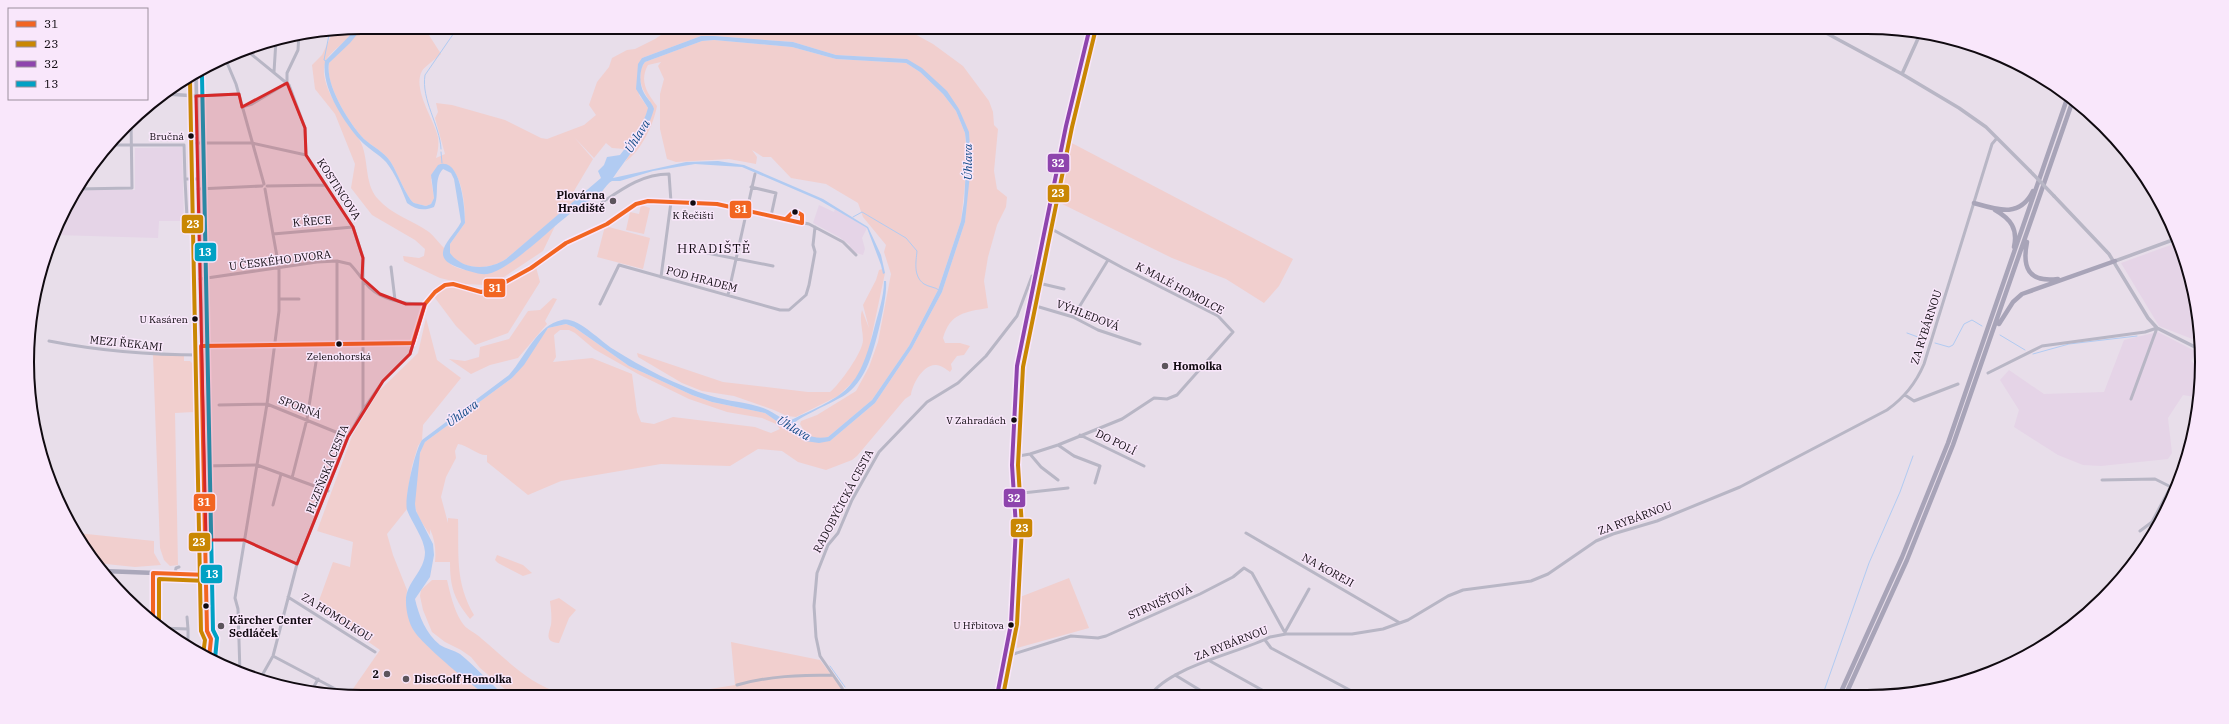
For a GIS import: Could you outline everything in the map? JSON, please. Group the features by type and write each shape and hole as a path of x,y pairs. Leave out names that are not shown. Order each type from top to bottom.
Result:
{"highway":[{"path":"1842,690 1878,613 1926,501 1966,393 2066,101"},
{"path":"1848,690 1882,616 1930,504 1991,340 2071,105"},
{"path":"1974,203 1994,209 2010,210 2024,204 2041,175"},
{"path":"1994,209 2010,220 2015,230 2015,242 2010,266"},
{"path":"2029,228 2025,252 2027,269 2040,279 2061,279"},
{"path":"1991,340 2012,302 2033,289 2115,261"}],"main road":[{"path":"110,572 207,574 208,651"}],"street":[{"path":"998,690 1011,613 1016,527 1013,457 1017,366 1066,126 1088,34"},
{"path":"1828,34 1902,74 1959,108 1986,127 2099,242 2115,261 2148,318 2157,328 2194,347"},
{"path":"1902,74 1918,38"},
{"path":"242,107 252,104 287,83 287,73 298,50 299,40"},
{"path":"274,72 276,45"},
{"name":"KOSTINCOVA","path":"251,53 287,83 305,128 306,155 353,227 362,258 363,410"},
{"path":"227,63 239,94 264,186 279,268 280,299 276,345 235,598 239,615 240,666"},
{"path":"196,79 207,574"},
{"path":"173,94 196,96 239,94"},
{"path":"84,189 132,188 131,129"},
{"name":"ZA RYBÁRNOU","path":"1154,690 1157,686 1175,675 1285,632 1352,634 1383,629 1400,623 1448,596 1462,590 1510,585 1531,581 1548,574 1596,541 1613,534 1658,521 1754,480 1896,404 1905,395 1917,378 1924,364 1992,144 1997,138"},
{"path":"197,143 252,143 306,155"},
{"path":"116,145 184,145 187,218"},
{"path":"589,211 618,190 664,174 670,174 671,202 661,277"},
{"path":"728,295 744,216 755,174"},
{"path":"185,179 198,180"},
{"path":"198,189 326,185"},
{"path":"751,188 776,193 771,216"},
{"name":"PLZEŇSKÁ CESTA","path":"263,675 273,656 297,564 328,491 348,437 363,410 383,381 410,354 425,304 435,292 445,285 453,284 481,292 493,289 531,268 566,243 591,230 607,224 636,204 648,201 671,202"},
{"path":"671,202 737,207 815,227 843,242 856,255"},
{"path":"737,207 744,216"},
{"name":"K MALÉ HOMOLCE","path":"1013,457 1030,454 1058,445 1080,434 1122,419 1154,398 1167,399 1177,395 1234,332 1218,316 1108,260 1046,226"},
{"name":"K ŘECE","path":"273,234 353,227"},
{"name":"POD HRADEM","path":"600,304 619,264 780,310 789,310 806,295 815,252 812,245 815,227"},
{"path":"2115,261 2172,240"},
{"path":"707,253 773,266"},
{"path":"1073,317 1108,260"},
{"path":"337,261 337,343"},
{"name":"U ČESKÉHO DVORA","path":"200,279 337,261 350,264 370,288 406,304 425,304"},
{"path":"391,267 395,300"},
{"name":"RADOBYČICKÁ CESTA","path":"833,675 820,656 816,637 814,606 817,573 828,545 838,532 852,500 876,457 927,402 958,383 986,356 1017,316 1032,276 1036,274"},
{"path":"1034,282 1064,289"},
{"path":"280,299 299,299"},
{"name":"VÝHLEDOVÁ","path":"1029,304 1073,317 1098,330 1140,344"},
{"path":"1988,373 2042,346 2145,332 2157,328"},
{"path":"2131,399 2157,328"},
{"name":"MEZI ŘEKAMI","path":"48,341 131,353 166,356 202,355"},
{"path":"201,346 413,343"},
{"path":"292,478 307,419 316,362"},
{"path":"1905,395 1914,401 1958,384"},
{"name":"SPORNÁ","path":"219,405 267,404 307,419 348,437"},
{"name":"DO POLÍ","path":"1080,434 1144,466"},
{"path":"1058,445 1074,456 1100,466 1095,483"},
{"path":"1030,454 1041,467 1058,480"},
{"path":"204,466 256,465 328,491"},
{"path":"273,505 281,474"},
{"path":"2102,480 2155,479 2170,487"},
{"path":"1014,494 1068,488"},
{"path":"2140,531 2152,522 2167,495"},
{"name":"NA KOREJI","path":"1246,533 1400,623"},
{"path":"206,540 244,540 297,564"},
{"path":"176,574 176,568 179,567"},
{"name":"STRNIŠŤOVÁ","path":"1004,657 1071,636 1098,638 1106,636 1200,594 1233,577 1244,568 1252,573 1285,632"},
{"path":"153,574 154,615"},
{"path":"1285,632 1309,589"},
{"path":"201,630 200,595 207,595"},
{"name":"ZA HOMOLKOU","path":"288,597 376,652"},
{"path":"188,616 188,640"},
{"path":"171,628 188,629"},
{"path":"1264,640 1271,648 1350,690"},
{"path":"273,656 335,688"},
{"path":"1210,661 1262,690"},
{"path":"737,685 755,680 789,676 833,675 843,690"},
{"path":"1175,675 1200,690"},
{"path":"314,686 318,679"}],"highlighted area":[{"path":"287,83 305,128 306,155 353,227 363,258 362,278 380,294 406,304 425,304 410,354 383,381 348,437 297,564 244,540 206,540 196,96 239,94 242,107"}],"shaded area":[{"path":"352,34 330,54 325,63 324,72 330,93 341,113 359,139 373,193 389,209 433,235 444,248 445,258 451,265 468,271 493,271 519,256 555,226 543,251 504,277 485,285 465,284 440,278 404,261 403,256 419,258 424,256 425,249 415,240 372,215 351,188 355,164 335,114 315,89 312,65 322,55 331,36"},
{"path":"356,34 428,34 441,54 423,69 420,78 420,86 425,104 438,137 436,158 445,154 435,118 438,112 436,103 452,105 505,120 541,138 547,139 584,125 596,115 589,105 597,82 609,67 612,58 627,50 635,49 662,34 915,34 933,44 963,66 989,101 993,112 994,125 998,129 994,171 997,189 1007,197 1006,207 997,225 988,257 984,281 988,308 960,315 950,323 943,338 945,343 960,343 970,346 964,355 957,356 951,364 952,369 950,372 938,365 931,366 923,371 916,381 911,395 905,399 857,456 852,460 826,470 798,462 782,451 758,449 730,466 661,464 561,481 528,495 487,462 487,455 480,454 458,444 455,451 456,458 446,477 441,497 448,523 448,518 458,519 459,568 464,591 474,615 470,619 460,605 454,592 451,579 450,562 435,562 435,545 432,533 430,529 430,535 416,510 414,495 417,465 425,442 512,378 548,328 566,324 574,327 629,366 692,395 712,402 765,413 805,441 830,441 875,403 912,348 942,292 965,222 971,151 959,109 907,59 836,55 793,42 701,36 642,58 639,95 648,108 646,116 625,149 612,148 606,143 594,158 574,137 593,159 571,196 583,194 506,259 500,263 485,267 477,267 462,264 455,260 450,254 450,244 465,223 462,191 457,176 453,170 448,165 431,179 434,198 431,204 426,206 414,203 408,195 390,161 364,139 345,114 334,92 329,72 329,63","holes":["560,330 569,330 575,333 594,349 638,374 689,399 727,412 762,418 776,424 780,429 771,433 755,427 673,417 654,424 641,422 637,412 632,374 592,358 553,362 556,357 554,335"]},
{"path":"714,40 792,47 836,59 906,63 920,72 943,94 956,111 965,133 967,165 961,221 938,290 909,346 872,400 828,437 819,439 807,436 800,424 801,421 817,415 856,391 869,367 878,342 891,274 884,252 886,245 863,217 858,203 826,184 791,178 771,157 763,157 752,150 757,157 756,164 729,159 676,162 667,159 660,129 660,94 664,79 658,66 661,62 648,65 644,76 647,92 657,106 653,122 641,145 625,162 639,140 650,101 644,92 640,77 640,72 645,62 702,41"},
{"path":"1066,140 1293,259 1279,286 1264,303 1226,279 1172,258 1052,199"},
{"path":"182,147 184,221 159,221 158,238 59,235 83,190 135,190 135,148"},
{"path":"641,205 650,208 644,234 626,230 630,212 639,214"},
{"path":"819,205 834,212 835,209 867,228 862,238 865,249 863,255 853,252 849,247 850,245 839,237 813,223"},
{"path":"605,226 650,238 643,269 597,257"},
{"path":"2173,244 2189,298 2188,301 2190,302 2194,340 2159,326 2121,263"},
{"path":"536,267 540,282 508,333 475,345 456,326 435,298 438,291 443,287 449,286 477,293 496,290"},
{"path":"882,269 885,273 867,358 857,378 838,396 796,417 787,416 734,396 702,391 682,383 638,357 637,353 723,382 808,392 830,392 855,360 862,345 862,310 869,328 863,305 876,280 879,270"},
{"path":"553,298 557,299 545,321 547,324 518,358 490,365 471,374 449,359 465,361 479,357 480,347 509,339 528,311 540,310"},
{"path":"426,318 437,360 461,378 423,425 422,440 418,446 412,466 407,496 407,509 387,534 393,555 407,590 406,603 414,631 428,646 481,690 352,690 380,650 317,606 333,562 350,567 353,542 317,531 352,436 379,391 418,353"},
{"path":"2158,332 2194,351 2195,355 2191,361 2195,364 2193,397 2183,395 2168,418 2172,453 2168,459 2101,466 2083,465 2058,455 2014,427 2019,410 2000,380 2009,370 2044,394 2104,392 2124,340"},
{"path":"153,355 184,355 184,361 190,361 193,364 194,412 175,413 178,565 170,566 164,560 160,548"},
{"path":"83,534 154,541 154,553 161,565 135,567 103,564"},
{"path":"497,555 523,565 532,573 523,576 498,563 495,560"},
{"path":"1069,578 1089,628 1017,648 1019,616 1021,615 1020,597"},
{"path":"432,580 447,580 456,612 465,627 518,670 551,690 506,690 480,668 471,657 445,642 432,632 423,610 420,596 421,590"},
{"path":"559,598 576,610 569,618 559,643 551,641 549,635 551,625 550,601"},
{"path":"731,642 820,660 842,690 704,690 735,685"}],"water":[{"name":"Úhlava","path":"357,34 329,63 329,72 334,92 345,114 358,132 364,139 381,152 393,165 408,195 414,203 426,206 431,204 434,198 431,175 438,165 446,164 452,168 457,175 463,196 465,223 450,244 450,253 455,259 469,266 485,267 500,263 506,259 601,178 598,171 604,165 607,157 620,155 636,133 646,114 648,108 636,89 638,64 642,58 701,36 793,42 836,55 907,59 922,68 947,91 959,109 969,132 971,165 965,222 942,292 912,348 875,403 830,441 819,443 805,441 765,413 712,402 692,395 629,366 574,327 566,324 548,328 524,365 512,378 425,442 420,453 415,504 416,511 433,544 434,555 430,577 415,599 424,624 435,641 440,645 460,654 499,690 480,690 427,646 412,628 407,613 407,595 422,565 425,552 420,536 407,510 406,504 413,463 422,440 509,375 532,342 546,328 553,323 562,320 568,320 581,325 624,356 673,382 725,400 761,407 786,421 791,420 825,404 838,396 848,388 855,378 862,366 868,350 882,299 884,281 886,281 883,312 876,339 869,362 860,380 845,395 801,418 792,425 809,436 818,438 828,437 872,400 909,346 938,290 961,221 964,202 967,152 965,133 956,111 943,94 920,72 906,63 836,59 792,47 714,40 702,41 645,62 643,65 640,77 641,85 654,109 647,128 613,178 686,162 718,161 744,165 823,199 868,227 881,255 885,273 883,274 867,228 819,200 742,167 695,164 653,171 620,181 612,181 601,193 571,213 530,248 507,265 487,274 480,274 448,263 444,258 443,252 445,246 461,222 454,179 451,173 443,169 440,173 437,183 437,198 434,207 420,209 407,203 398,182 386,162 360,140 340,114 326,82 325,61 351,35"}],"waterway":[{"path":"441,149 438,131 428,103 424,84 425,75 453,34"},
{"path":"326,61 324,60 329,36"},
{"path":"441,152 442,163"},
{"path":"853,217 862,212 906,238 917,251 916,269 920,281 939,290"},
{"path":"1935,343 1949,347 1953,345 1964,324 1972,320 1982,326"},
{"path":"1907,333 1926,340"},
{"path":"2000,335 2025,350"},
{"path":"2033,354 2069,344 2137,336"},
{"path":"1824,690 1869,563 1900,492 1913,456"},
{"path":"830,666 845,687"}],"transit line":[{"name":"32","path":"998,690 1011,624 1016,527 1012,465 1017,366 1066,126 1088,34"},
{"name":"23","path":"1004,690 1017,624 1022,527 1018,465 1023,367 1072,127 1095,34"},
{"name":"13","path":"202,76 213,630 217,638 215,655"},
{"name":"23","path":"190,83 201,631 205,640 204,649"},
{"name":"31","path":"413,343 425,304 435,292 445,285 453,284 481,292 493,289 531,268 566,243 607,224 636,204 648,201 717,204 802,223 802,215 797,212 792,213 786,219"},
{"name":"31","path":"201,346 413,343"},
{"name":"31","path":"201,346 207,631 211,639 210,652"},
{"name":"31","path":"153,615 153,573 207,575"},
{"name":"23","path":"159,620 159,579 207,581"}],"place":[{"name":"Bručná","path":"191,136"},
{"name":"Plovárna Hradiště","path":"613,201"},
{"name":"K Řečišti","path":"693,203"},
{"name":"U Kasáren","path":"195,319"},
{"name":"Zelenohorská","path":"339,344"},
{"name":"Homolka","path":"1165,366"},
{"name":"V Zahradách","path":"1014,420"},
{"name":"U Hřbitova","path":"1011,625"},
{"name":"Kärcher Center Sedláček","path":"221,626"},
{"name":"2","path":"387,674"},
{"name":"DiscGolf Homolka","path":"406,679"}],"district":[{"name":"HRADIŠTĚ","path":"714,248"}]}
